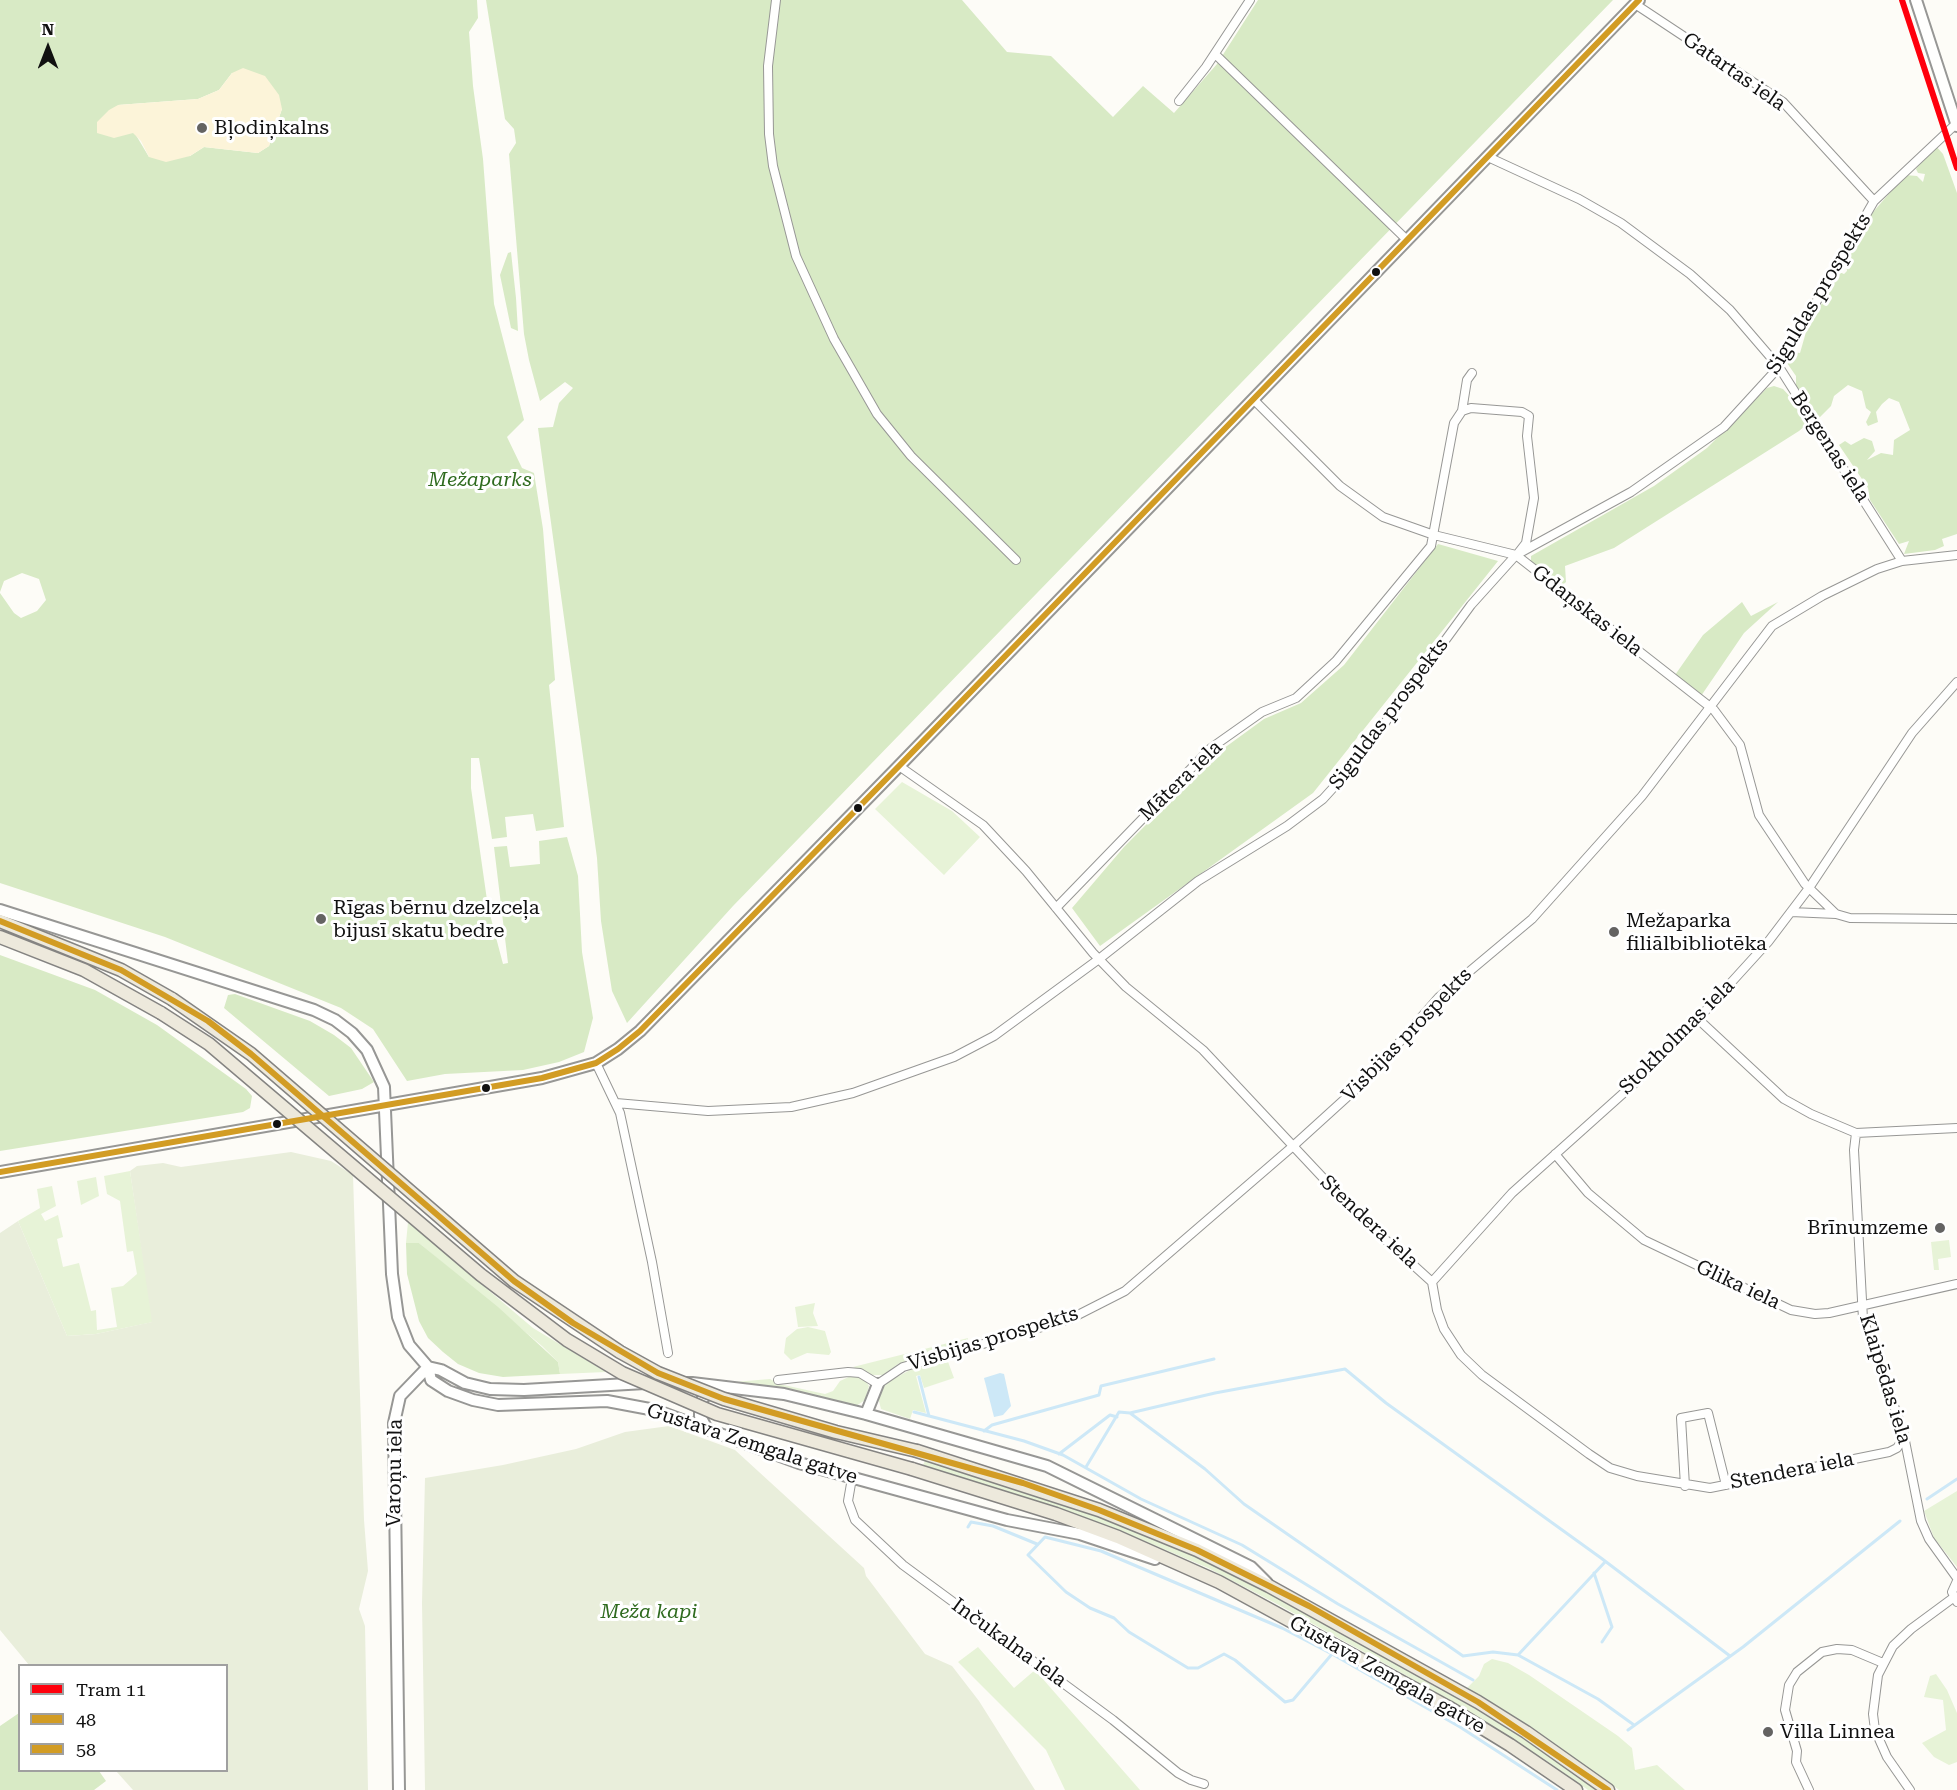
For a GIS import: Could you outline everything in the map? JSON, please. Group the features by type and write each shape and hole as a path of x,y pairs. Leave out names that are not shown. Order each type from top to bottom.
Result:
{"main road":[{"name":"Gustava Zemgala gatve","path":"0,921 122,970 172,999 251,1054 514,1281 620,1352 658,1373 724,1399 917,1451 1099,1510 1197,1551 1269,1586 1478,1702 1527,1732 1608,1790"},
{"name":"Gustava Zemgala gatve","path":"0,937 84,970 161,1013 209,1044 481,1275 567,1340 622,1372 717,1414 912,1469 1056,1514 1118,1537 1192,1570 1278,1613 1448,1707 1510,1745 1576,1790"}],"street":[{"path":"776,0 768,66 769,134 773,166 800,265 834,339 877,414 910,456 1016,560"},
{"path":"1179,101 1215,54 1250,0"},
{"path":"1916,0 1957,124"},
{"path":"0,1172 542,1078 596,1063 640,1031 1637,2"},
{"name":"Gatartas iela","path":"1637,2 1783,102 1874,201"},
{"path":"1215,54 1407,240"},
{"name":"Siguldas prospekts","path":"616,1103 708,1112 791,1107 853,1093 916,1073 984,1041 1099,959 1198,881 1287,826 1323,799 1354,765 1471,605 1516,555 1632,492 1717,432 1779,367 1874,201 1957,124"},
{"name":"Bergenas iela","path":"1488,157 1579,199 1621,222 1693,277 1730,310 1779,367 1902,561"},
{"path":"1434,535 1454,423 1462,411 1467,380 1472,373"},
{"name":"Gdaņskas iela","path":"1253,399 1340,486 1383,517 1434,535 1516,555 1710,706 1724,719 1740,745 1759,815 1809,888 1836,914"},
{"path":"1462,411 1482,409 1522,412 1529,416 1527,436 1534,498 1526,543 1516,555"},
{"name":"Mātera iela","path":"1056,908 1211,748 1262,712 1296,698 1336,661 1431,546 1434,535"},
{"name":"Visbijas prospekts","path":"878,1384 903,1367 1070,1319 1125,1291 1292,1148 1368,1078 1439,997 1532,919 1642,796 1767,632 1780,620 1836,588 1902,561 1957,555"},
{"name":"Stokholmas iela","path":"1432,1282 1512,1193 1637,1081 1698,1019 1768,942 1809,888 1912,733 1957,682"},
{"name":"Stendera iela","path":"899,766 983,825 1126,987 1203,1050 1292,1148 1356,1213 1432,1282 1437,1310 1444,1329 1461,1354 1482,1375 1610,1468 1685,1486 1710,1488 1889,1452 1897,1448 1903,1439"},
{"path":"0,910 253,990 335,1020 352,1033 376,1067 384,1087 383,1106 394,1297 406,1339 428,1367"},
{"path":"1791,912 1836,914 1850,918 1957,920"},
{"path":"1698,1019 1784,1099 1811,1114 1856,1133 1957,1128"},
{"path":"596,1063 616,1103 652,1262 668,1353"},
{"name":"Klaipēdas iela","path":"1856,1133 1854,1150 1863,1319 1903,1431 1921,1521 1929,1539 1957,1580"},
{"name":"Glika iela","path":"1555,1154 1588,1193 1644,1240 1791,1310 1815,1314 1862,1306 1957,1284"},
{"name":"Gustava Zemgala gatve","path":"1192,1570 1080,1534 1006,1520 852,1478 762,1451 655,1410 607,1401 516,1405 482,1402 456,1395 440,1386 431,1380 428,1367 441,1370 476,1387 506,1390 645,1383 713,1385 784,1394 866,1414 1047,1466 1251,1567 1269,1586"},
{"name":"Varoņu iela","path":"399,1790 394,1423 400,1396 428,1367"},
{"path":"778,1380 848,1372 860,1373 878,1384 866,1414"},
{"path":"707,1429 700,1416 700,1403 713,1385"},
{"path":"1685,1486 1681,1418 1708,1413 1726,1485"},
{"name":"Inčukalna iela","path":"852,1478 848,1501 855,1520 903,1564 1113,1720 1178,1773 1204,1784"},
{"path":"1910,1790 1887,1757 1875,1730 1875,1694 1878,1675 1893,1646 1911,1629 1955,1600 1952,1592 1957,1580"},
{"path":"1809,1790 1796,1762 1797,1751 1785,1710 1788,1685 1797,1672 1822,1653 1837,1649 1852,1650 1883,1663"}],"green space":[{"name":"Mežaparks","path":"0,0 477,0 478,18 469,32 473,86 483,159 494,304 524,420 507,437 522,468 534,473 543,529 555,680 549,685 564,827 536,831 533,814 505,817 507,837 492,839 479,758 471,758 471,788 488,907 503,964 508,963 494,847 507,846 510,867 540,864 539,841 567,837 578,876 582,952 593,1018 584,1052 559,1062 523,1070 445,1074 407,1081 373,1029 341,1008 165,937 0,883 0,593 14,613 21,618 37,611 46,600 39,579 22,573 4,581 0,592","holes":["232,73 282,109 269,146 258,153 204,147 190,156 149,157 118,105 198,99 219,90"]},
{"path":"486,0 962,0 1007,52 1051,56 1113,117 1143,86 1174,113 1217,64 1258,0 1613,0 733,906 627,1023 612,991 601,921 597,858 538,428 553,427 559,403 573,388 565,382 540,401 529,360 524,334 509,154 516,143 514,129 505,119"},
{"path":"1935,145 1943,154 1957,193 1957,534 1942,539 1944,546 1935,550 1904,554 1909,541 1899,544 1870,500 1868,488 1839,445 1845,441 1851,445 1864,438 1872,441 1875,451 1867,460 1881,453 1893,455 1894,440 1910,430 1899,402 1889,398 1876,412 1878,422 1868,426 1866,422 1871,412 1866,408 1862,391 1848,385 1834,396 1831,406 1817,420 1796,386 1796,376 1787,363 1792,352 1800,353 1808,325 1826,297 1837,271 1844,274 1847,271 1846,260 1868,218 1905,175 1917,176 1923,182 1925,174 1918,173 1916,169"},
{"path":"511,252 518,331 511,328 500,275 508,253"},
{"path":"1774,386 1783,389 1794,401 1806,425 1799,431 1614,548 1565,566 1566,582 1560,587 1531,563 1531,556 1654,486 1707,448 1767,388"},
{"path":"1438,544 1498,561 1313,793 1100,946 1072,908 1124,847 1216,754 1264,719 1301,703 1344,665"},
{"path":"1742,602 1751,616 1778,602 1744,633 1701,696 1675,675 1703,635"},
{"path":"902,782 952,811 980,837 944,875 875,809"},
{"path":"0,955 95,990 157,1025 246,1089 252,1096 250,1108 243,1112 0,1151"},
{"path":"235,994 310,1021 334,1035 351,1048 374,1082 362,1089 329,1096 224,1008 228,995"},
{"path":"291,1152 331,1161 353,1175 364,1520 368,1571 359,1609 365,1626 368,1790 133,1790 117,1772 228,1772 228,1664 28,1664 0,1630 0,1233 18,1221 67,1336 96,1334 152,1322 130,1171 137,1166 163,1163 181,1167"},
{"path":"130,1171 153,1322 96,1334 67,1336 18,1221 40,1208 37,1189 52,1186 56,1206 41,1214 45,1221 58,1215 63,1237 57,1239 63,1267 79,1263 91,1311 96,1310 97,1330 117,1327 111,1288 123,1286 137,1274 133,1251 127,1252 120,1201 107,1194 104,1176"},
{"path":"96,1177 99,1196 81,1205 77,1181"},
{"path":"408,1222 533,1328 606,1372 560,1374 558,1362 542,1346 419,1243 406,1243"},
{"path":"1949,1240 1951,1257 1938,1259 1939,1270 1934,1270 1931,1242"},
{"path":"406,1243 419,1243 498,1307 558,1362 560,1374 503,1377 479,1373 458,1364 443,1352 428,1338 419,1321 407,1274"},
{"path":"815,1303 813,1313 818,1326 798,1327 795,1307"},
{"path":"808,1327 825,1331 831,1352 829,1355 807,1353 791,1360 784,1353 786,1338 797,1329"},
{"path":"968,1338 967,1343 898,1364 883,1375 873,1375 853,1367"},
{"path":"947,1359 954,1378 924,1388 920,1375 916,1376 926,1413 913,1410 910,1419 881,1409 878,1397 886,1383 910,1370"},
{"path":"853,1375 865,1380 869,1386 865,1400 856,1406 781,1388 734,1382 770,1379 779,1384 825,1394 833,1391 840,1381"},
{"name":"Meža kapi","path":"669,1426 735,1450 864,1568 866,1576 925,1654 952,1666 979,1701 1035,1790 425,1790 422,1603 425,1478 503,1465 576,1449 625,1432"},
{"path":"925,1461 1084,1510 1198,1557 1260,1587 1501,1723 1599,1790 1588,1790 1547,1761 1409,1677 1208,1568 1107,1525 923,1465"},
{"path":"1957,1491 1957,1567 1934,1538 1924,1511"},
{"path":"978,1647 1014,1688 1035,1670 1140,1790 1065,1790 1046,1750 958,1662"},
{"path":"1492,1659 1508,1663 1529,1675 1618,1736 1632,1748 1635,1770 1657,1765 1685,1790 1619,1790 1537,1731 1467,1688 1479,1676 1484,1664"},
{"path":"1936,1674 1947,1690 1957,1713 1957,1762 1949,1765 1934,1757 1922,1743 1946,1730 1943,1700 1924,1697 1930,1676"},
{"path":"18,1714 18,1772 100,1772 106,1781 94,1790 0,1790 0,1726"}],"sand":[{"path":"243,68 265,76 279,95 282,109 269,146 258,153 204,147 190,156 166,162 149,157 141,141 133,133 114,138 97,133 97,122 118,105 198,99 219,90 232,73"}],"water":[{"path":"1004,1374 1011,1406 1003,1415 994,1417 984,1378"}],"waterway":[{"path":"984,1431 992,1425 1099,1395 1101,1386 1214,1359"},
{"path":"1130,1413 1215,1393 1345,1369 1386,1403 1601,1558 1730,1656"},
{"path":"919,1377 929,1416"},
{"path":"914,1412 1024,1441 1063,1455 1141,1499 1242,1545 1338,1604 1473,1680"},
{"path":"1086,1467 1119,1412 1130,1413 1205,1469 1244,1504 1463,1656 1493,1652 1518,1655 1598,1699 1634,1725"},
{"path":"1059,1454 1110,1415 1117,1417"},
{"path":"1927,1499 1957,1479"},
{"path":"1628,1730 1743,1647 1900,1521"},
{"path":"968,1527 971,1522 993,1526 1037,1544"},
{"path":"1332,1654 1293,1700 1285,1702 1235,1660 1224,1654 1198,1668 1188,1668 1129,1632 1114,1618 1090,1608 1066,1592 1028,1555 1045,1537 1101,1551 1282,1628 1332,1654 1460,1727 1557,1790"},
{"path":"1518,1655 1605,1562"},
{"path":"1594,1573 1612,1627 1602,1642"}],"tram line":[{"name":"11","path":"1902,0 1957,168"}],"transit line":[{"name":"48","path":"0,1172 542,1078 596,1063 618,1049 640,1031 899,766 1639,0"},
{"name":"58","path":"0,921 121,970 208,1021 251,1054 514,1281 573,1323 658,1373 724,1399 1023,1483 1099,1510 1197,1550 1309,1606 1478,1702 1608,1790"}],"place":[{"name":"Bļodiņkalns","path":"202,128"},
{"name":"Rīgas bērnu dzelzceļa bijusī skatu bedre","path":"321,919"},
{"name":"Mežaparka filiālbibliotēka","path":"1614,932"},
{"name":"Brīnumzeme","path":"1940,1228"},
{"name":"Villa Linnea","path":"1768,1732"}]}
